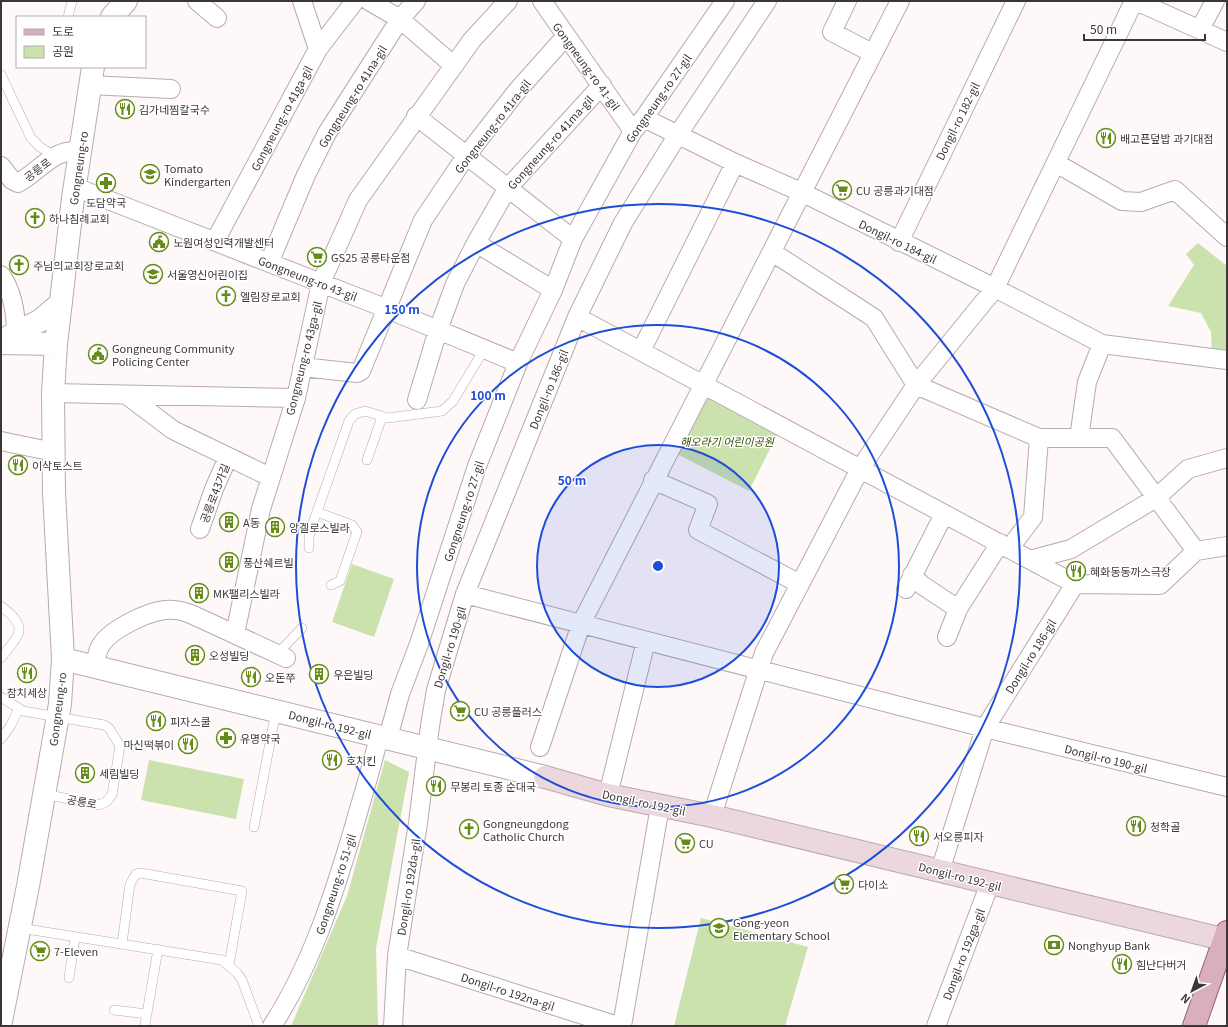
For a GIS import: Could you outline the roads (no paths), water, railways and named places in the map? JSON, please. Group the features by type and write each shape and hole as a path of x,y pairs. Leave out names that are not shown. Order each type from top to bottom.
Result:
{"main road":[{"name":"Dongil-ro 192-gil","path":"545,777 608,795 712,816 990,883 1226,937"},
{"path":"1194,1026 1226,937"}],"street":[{"path":"113,16 126,1"},
{"path":"197,1 217,18"},
{"path":"302,1 318,49"},
{"name":"Gongneung-ro 41ga-gil","path":"214,241 318,49 355,1"},
{"path":"369,1 400,19 453,66"},
{"name":"Gongneung-ro 41na-gil","path":"269,263 306,175 327,133 400,19 416,1"},
{"name":"Gongneung-ro 43ga-gil","path":"235,634 261,509 296,398 321,283 358,200 416,116 472,40 508,1"},
{"name":"Gongneung-ro 41-gil","path":"542,1 602,85 639,124"},
{"name":"Gongneung-ro 27-gil","path":"384,737 419,644 477,466 518,363 553,290 573,239 639,124 725,1"},
{"path":"767,1 677,136 623,223 577,317 1075,584 1160,585 1196,551 1227,546"},
{"path":"847,1 832,32 872,53"},
{"path":"540,748 581,624 653,480 772,252 801,192 900,1"},
{"name":"Dongil-ro 182-gil","path":"899,242 1016,1"},
{"path":"712,816 764,652 860,469 916,385 995,288 1135,1 1227,42"},
{"path":"1200,29 1215,1"},
{"name":"Gongneung-ro 41ra-gil","path":"385,308 423,220 466,156 517,91 566,36"},
{"name":"Gongneung-ro","path":"1,1021 20,928 58,716 63,659 54,493 53,393 56,344 75,187 91,76 171,89"},
{"name":"Gongneung-ro 41ma-gil","path":"438,330 454,284 508,189 602,85"},
{"path":"416,116 573,239"},
{"name":"Dongil-ro 184-gil","path":"639,124 677,136 735,164 801,192 899,242 995,288 1102,344 1227,360"},
{"name":"공릉로","path":"1,166 12,180 18,183 55,156 66,151 80,152"},
{"path":"1056,163 1122,202 1141,202 1175,190 1227,237"},
{"path":"641,351 735,164"},
{"name":"Gongneung-ro 43-gil","path":"75,187 385,308 485,348 518,363"},
{"path":"476,243 553,290"},
{"path":"772,252 874,318 916,385 1039,438 1112,438 1196,551"},
{"path":"1,275 7,285 14,312 6,339"},
{"path":"6,339 40,320 61,303"},
{"path":"302,367 359,372 362,368 385,308"},
{"name":"Dongil-ro 186-gil","path":"465,594 577,317"},
{"path":"417,400 438,330"},
{"path":"6,339 56,344"},
{"path":"1079,438 1087,382 1102,344"},
{"path":"53,393 128,396 296,398"},
{"path":"128,396 173,430 270,477"},
{"path":"947,637 958,609 1005,546 1033,517 1039,438"},
{"path":"1,441 54,452"},
{"name":"공릉로43가길","path":"200,529 211,495 228,457"},
{"path":"1030,560 1071,549 1156,498 1188,469 1227,458"},
{"path":"653,480 708,504 698,530 800,584"},
{"path":"944,514 909,582 922,585 958,609"},
{"name":"Dongil-ro 186-gil","path":"985,728 1075,584"},
{"name":"Dongil-ro 190-gil","path":"426,748 436,690 465,594 985,728 1227,787"},
{"path":"95,666 100,646 110,634 154,612 166,610 185,612 282,656"},
{"path":"608,795 646,641"},
{"name":"Dongil-ro 192-gil","path":"63,659 545,777"},
{"path":"940,871 985,728"},
{"name":"Gongneung-ro 51-gil","path":"272,1026 290,999 319,933 384,737"},
{"name":"Dongil-ro 192da-gil","path":"393,1026 397,956 418,823 426,748"},
{"path":"622,1026 660,806"},
{"name":"Dongil-ro 192ga-gil","path":"936,1026 990,883"},
{"name":"Dongil-ro 192na-gil","path":"397,956 618,1026"}],"lane":[{"path":"68,16 72,1"},
{"path":"1,75 31,138 40,147 55,156"},
{"path":"309,548 309,537 316,512 348,421 355,414 365,411 382,417 395,417 442,411 453,401 485,348"},
{"path":"368,460 382,417"},
{"path":"316,512 352,524 357,532 340,581 331,585"},
{"path":"1,606 16,617 20,628 19,634 1,658"},
{"path":"282,656 302,628"},
{"path":"1,697 18,710 11,725 1,739"},
{"name":"공릉로","path":"18,710 104,725 109,728 121,748 112,795 106,802 99,805 44,794"},
{"path":"254,827 276,711"},
{"path":"122,944 130,884 136,874 141,873 242,892 229,965"},
{"path":"20,928 213,958 229,965 242,980 259,1026"},
{"path":"69,978 75,936"},
{"path":"145,1025 158,949"},
{"path":"114,1010 147,1014"}],"place":[{"name":"김가네찜칼국수","path":"125,109"},
{"name":"배고픈덮밥 과기대점","path":"1106,138"},
{"name":"Tomato Kindergarten","path":"150,174"},
{"name":"도담약국","path":"106,183"},
{"name":"CU 공릉과기대점","path":"842,190"},
{"name":"하나침례교회","path":"35,218"},
{"name":"노원여성인력개발센터","path":"159,242"},
{"name":"GS25 공릉타운점","path":"317,257"},
{"name":"주님의교회장로교회","path":"19,265"},
{"name":"서울영신어린이집","path":"153,274"},
{"name":"엘림장로교회","path":"226,296"},
{"name":"Gongneung Community Policing Center","path":"98,354"},
{"name":"이삭토스트","path":"18,465"},
{"name":"A동","path":"229,522"},
{"name":"앙겔로스빌라","path":"275,527"},
{"name":"풍산쉐르빌","path":"229,562"},
{"name":"혜화동동까스극장","path":"1076,571"},
{"name":"MK팰리스빌라","path":"199,593"},
{"name":"오성빌딩","path":"195,655"},
{"name":"참치세상","path":"27,673"},
{"name":"우은빌딩","path":"319,674"},
{"name":"오돈쭈","path":"251,677"},
{"name":"CU 공릉플러스","path":"460,711"},
{"name":"피자스쿨","path":"156,721"},
{"name":"유명약국","path":"226,738"},
{"name":"마신떡볶이","path":"188,744"},
{"name":"호치킨","path":"332,760"},
{"name":"세림빌딩","path":"85,773"},
{"name":"무봉리 토종 순대국","path":"436,786"},
{"name":"청학골","path":"1136,826"},
{"name":"Gongneungdong Catholic Church","path":"469,829"},
{"name":"서오릉피자","path":"919,836"},
{"name":"CU","path":"685,843"},
{"name":"다이소","path":"844,884"},
{"name":"Gong-yeon Elementary School","path":"719,928"},
{"name":"Nonghyup Bank","path":"1054,945"},
{"name":"7-Eleven","path":"40,951"},
{"name":"힘난다버거","path":"1122,964"}],"park label":[{"name":"해오라기 어린이공원","path":"727,441"}]}
